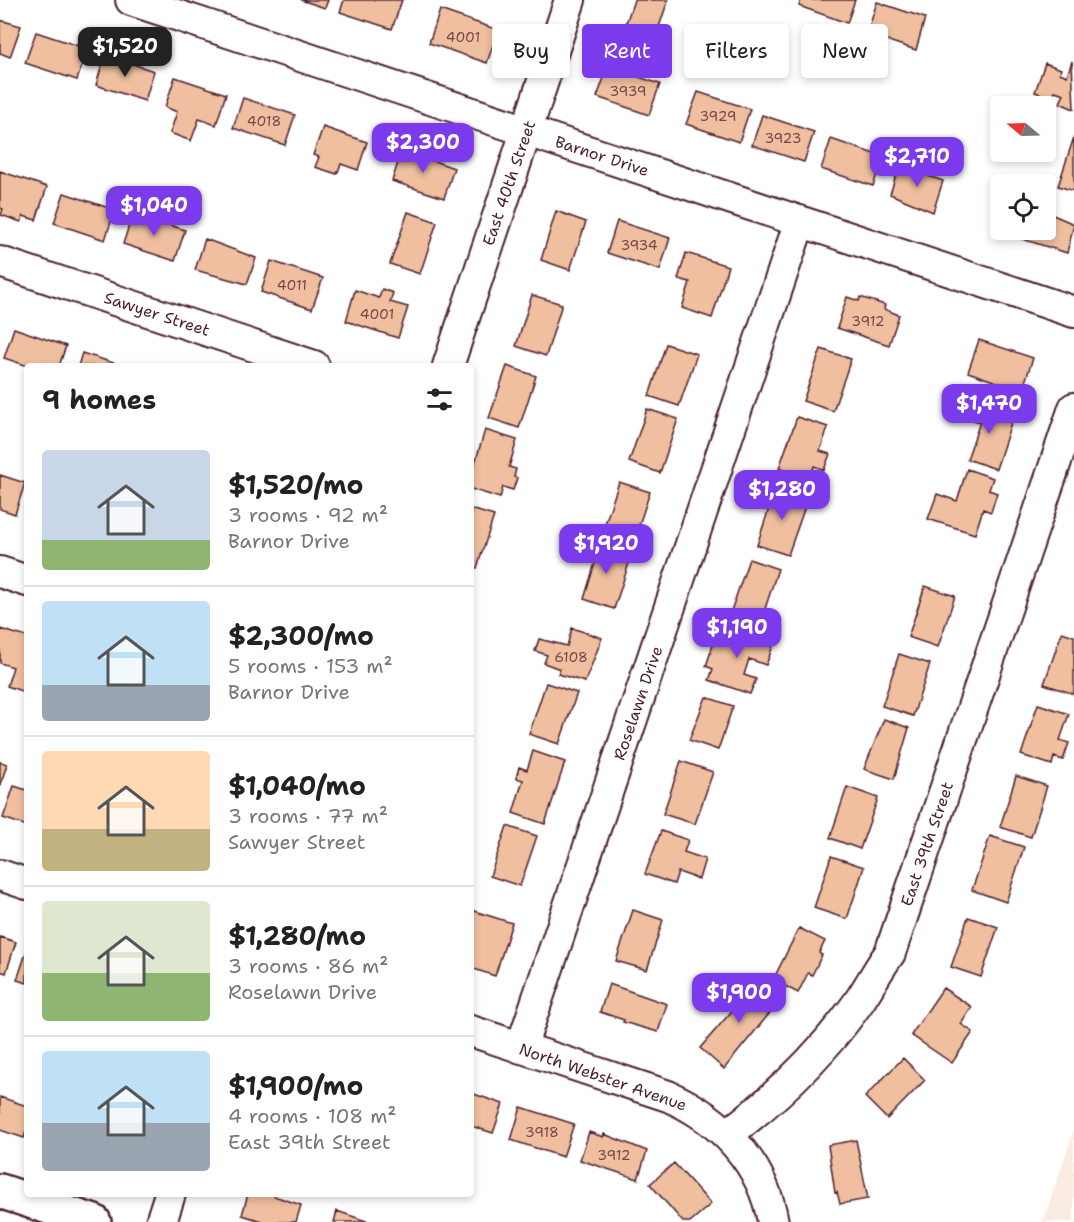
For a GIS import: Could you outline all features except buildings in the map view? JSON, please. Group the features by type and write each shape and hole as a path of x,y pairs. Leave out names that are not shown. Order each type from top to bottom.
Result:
{"main road":[{"path":"0,1191 94,1222"}],"street":[{"name":"Barnor Drive","path":"131,0 1074,312"},
{"name":"East 40th Street","path":"449,363 570,0"},
{"name":"Roselawn Drive","path":"521,1048 800,221"},
{"name":"Sawyer Street","path":"0,262 305,363"},
{"name":"East 39th Street","path":"728,1134 773,1098 823,1048 859,1002 890,953 1074,408"},
{"path":"0,572 24,580"},
{"path":"0,875 24,883"},
{"name":"North Webster Avenue","path":"474,1032 668,1096 696,1110 728,1134"},
{"path":"728,1134 750,1162 760,1182 772,1222"},
{"path":"161,1222 169,1197"}],"shaded area":[{"path":"1074,1130 1074,1222 1043,1222"}]}
